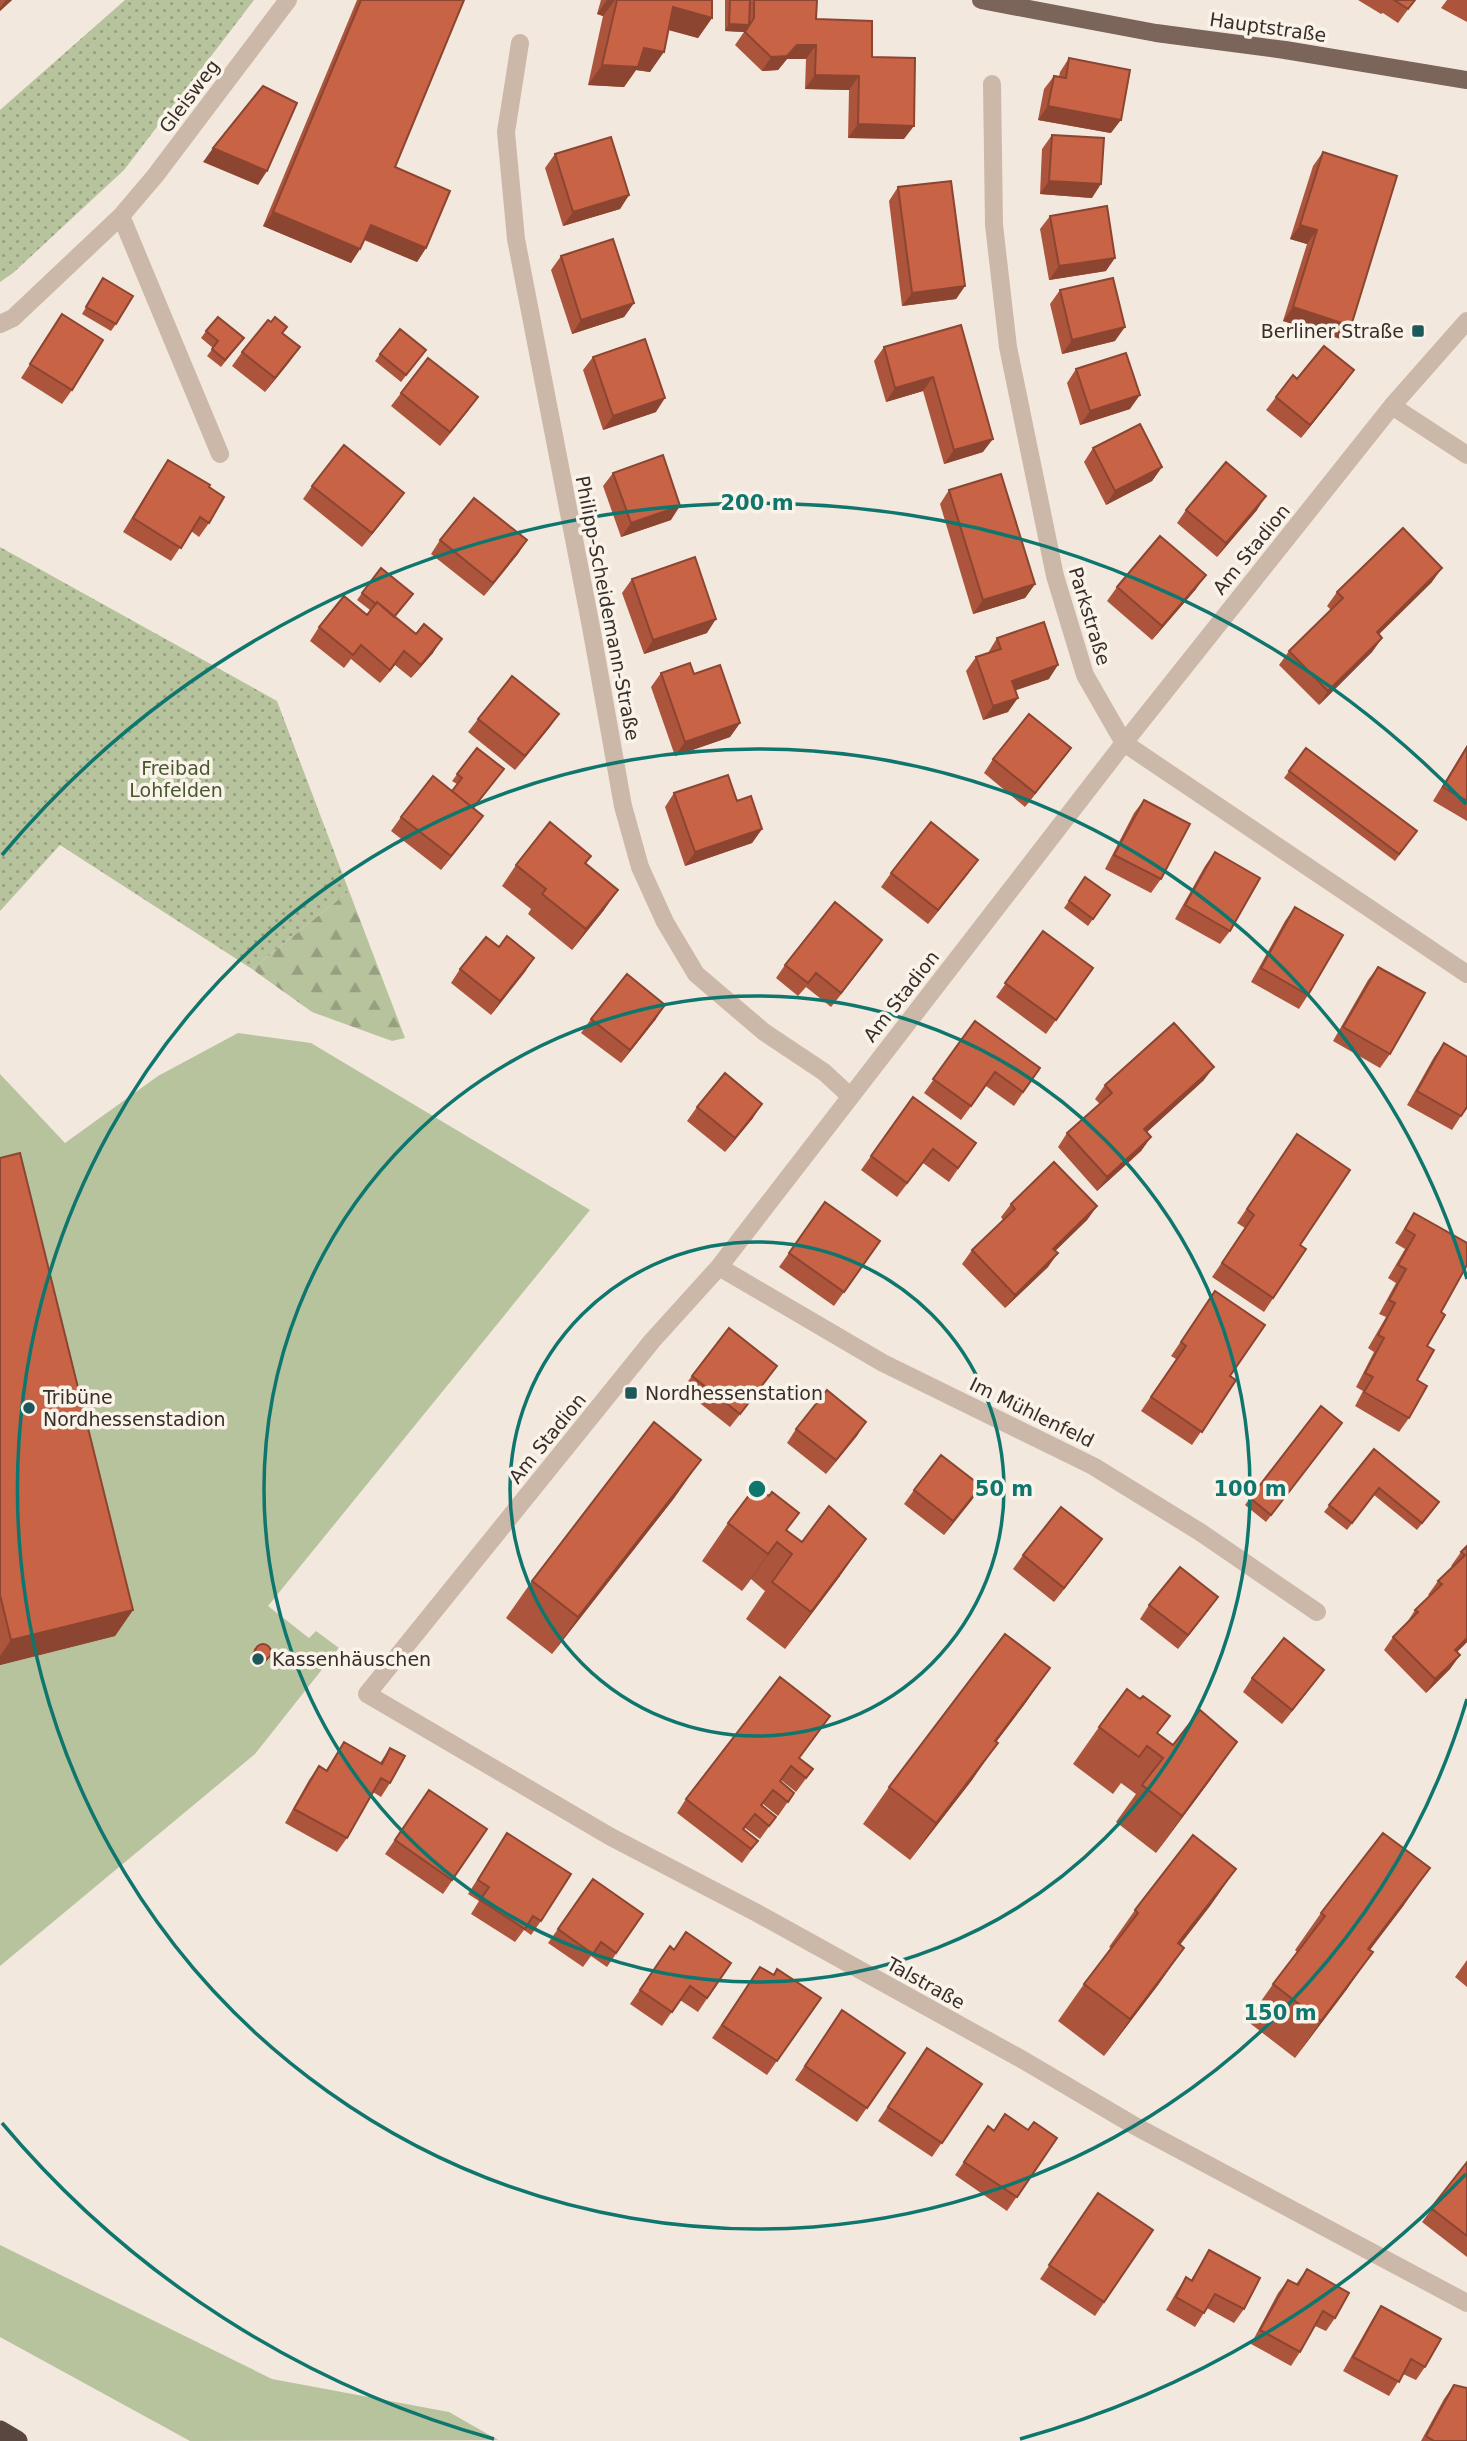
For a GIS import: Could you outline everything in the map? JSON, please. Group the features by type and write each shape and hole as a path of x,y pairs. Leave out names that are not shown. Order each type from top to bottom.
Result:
{"highway":[{"path":"0,2431 17,2441"}],"main road":[{"name":"Hauptstraße","path":"989,1 1156,33 1467,79"}],"street":[{"name":"Gleisweg","path":"0,324 13,318 121,216 155,176 288,0"},
{"name":"Philipp-Scheidemann-Straße","path":"520,43 506,132 516,239 592,627 622,798 640,867 665,922 696,974 764,1032 824,1072 850,1096"},
{"name":"Parkstraße","path":"992,84 994,225 1008,347 1055,576 1085,674 1124,743 1467,974"},
{"path":"121,216 220,454"},
{"name":"Am Stadion","path":"367,1694 652,1341 719,1267 1124,743 1392,406 1467,321"},
{"path":"1392,406 1467,455"},
{"name":"Im Mühlenfeld","path":"719,1267 883,1363 1093,1466 1200,1532 1317,1612"},
{"name":"Talstraße","path":"367,1694 611,1837 757,1913 1124,2119 1467,2304"}],"green space":[{"path":"125,0 254,0 124,170 0,282 0,110"},
{"name":"Freibad Lohfelden","path":"0,547 277,701 349,891 252,969 60,845 0,911"},
{"path":"349,891 405,1038 392,1041 312,1012 252,969"},
{"path":"238,1033 311,1043 590,1210 268,1606 309,1638 316,1631 339,1648 255,1754 0,1966 0,1074 65,1143 158,1076"},
{"path":"0,2245 272,2379 449,2412 498,2440 190,2441 0,2337"}],"building":[{"path":"361,0 464,0 395,167 450,191 426,248 371,225 360,249 273,212"},
{"path":"617,0 712,0 712,18 673,7 664,52 644,48 638,67 602,65"},
{"path":"730,0 750,0 749,25 729,24"},
{"path":"754,0 817,0 816,19 872,21 872,57 915,58 914,126 858,124 859,76 815,75 816,45 797,45 787,56 771,57 745,32 754,18"},
{"path":"1394,0 1415,0 1408,9"},
{"path":"1069,58 1130,70 1121,120 1048,106 1054,76 1066,78"},
{"path":"263,86 297,103 267,171 213,148"},
{"path":"1052,135 1104,138 1101,184 1049,181"},
{"path":"611,137 629,195 573,212 555,154"},
{"path":"1323,152 1397,176 1351,326 1293,307 1317,230 1300,225"},
{"path":"951,181 965,286 912,293 898,187"},
{"path":"1107,206 1115,258 1059,266 1050,216"},
{"path":"613,239 634,303 581,320 561,256"},
{"path":"103,278 133,296 116,324 86,307"},
{"path":"1113,278 1125,327 1072,340 1060,290"},
{"path":"62,314 103,340 72,390 30,364"},
{"path":"218,317 244,338 225,360 212,349 218,341 206,331"},
{"path":"275,317 287,327 282,333 300,347 275,378 242,352 268,320 271,322"},
{"path":"961,325 993,439 954,450 933,377 895,388 884,347"},
{"path":"400,329 426,350 406,375 380,354"},
{"path":"645,339 665,398 613,416 593,357"},
{"path":"1324,346 1354,370 1310,425 1276,397 1293,375 1297,379"},
{"path":"1126,353 1140,395 1090,411 1076,369"},
{"path":"428,358 478,397 450,432 401,393"},
{"path":"1140,424 1162,467 1115,491 1093,448"},
{"path":"344,445 404,493 372,533 312,486"},
{"path":"663,455 680,506 631,523 613,473"},
{"path":"168,460 210,485 209,487 224,497 209,523 200,517 181,548 133,518"},
{"path":"1226,462 1266,496 1226,543 1186,510"},
{"path":"1001,474 1035,584 983,600 949,490"},
{"path":"474,498 527,540 493,583 440,540"},
{"path":"1403,528 1442,568 1377,632 1382,638 1328,691 1289,651 1343,598 1337,592"},
{"path":"1160,536 1206,575 1162,626 1117,587"},
{"path":"695,557 716,619 653,640 632,579"},
{"path":"381,568 413,594 394,617 362,593"},
{"path":"344,596 367,615 377,602 416,634 424,624 442,639 421,665 404,651 390,670 361,645 353,655 319,627"},
{"path":"1044,622 1058,665 1012,681 1018,698 993,706 976,657 1001,649 997,638"},
{"path":"690,663 694,674 720,665 740,723 685,742 661,673"},
{"path":"512,676 559,714 525,756 478,719"},
{"path":"1029,714 1071,748 1035,793 993,759"},
{"path":"1467,747 1467,801 1443,787"},
{"path":"477,748 504,769 473,808 452,791 462,778 457,774"},
{"path":"1306,748 1417,831 1399,854 1289,771"},
{"path":"728,775 737,801 751,796 762,829 695,852 674,793"},
{"path":"433,776 483,816 451,856 401,817"},
{"path":"1144,800 1190,824 1161,879 1114,855"},
{"path":"550,822 591,856 585,863 618,890 586,929 542,894 546,889 516,865"},
{"path":"931,822 978,860 938,910 891,873"},
{"path":"1215,852 1260,878 1230,931 1185,905"},
{"path":"1085,877 1110,895 1093,919 1069,901"},
{"path":"835,902 882,940 841,993 816,973 808,983 785,965"},
{"path":"1295,907 1343,935 1308,995 1261,968"},
{"path":"1043,931 1093,968 1056,1020 1005,983"},
{"path":"507,936 534,958 500,1001 460,969 486,937 499,947"},
{"path":"1378,967 1425,993 1390,1054 1343,1027"},
{"path":"627,974 665,1005 630,1050 591,1019"},
{"path":"975,1021 1040,1068 1023,1092 995,1072 971,1106 933,1079"},
{"path":"1174,1023 1214,1067 1144,1129 1151,1137 1107,1177 1067,1133 1112,1093 1105,1085"},
{"path":"1444,1043 1467,1057 1467,1107 1461,1116 1417,1091"},
{"path":"725,1073 762,1104 735,1138 697,1107"},
{"path":"913,1097 976,1143 958,1168 933,1149 907,1183 871,1156"},
{"path":"1297,1134 1350,1170 1300,1245 1306,1249 1273,1298 1222,1263 1254,1215 1247,1209"},
{"name":"Tribüne Nordhessenstadion","path":"20,1153 133,1610 11,1640 0,1595 0,1158"},
{"path":"1054,1162 1097,1206 1053,1249 1058,1253 1015,1295 972,1250 1015,1209 1011,1204"},
{"path":"825,1202 880,1241 844,1292 789,1253"},
{"path":"1414,1213 1467,1243 1467,1265 1441,1312 1445,1315 1427,1346 1434,1350 1417,1380 1427,1386 1409,1418 1364,1392 1373,1377 1365,1373 1384,1338 1378,1335 1395,1303 1389,1300 1406,1269 1398,1265 1415,1235 1405,1229"},
{"path":"1215,1291 1265,1325 1230,1376 1236,1380 1202,1432 1151,1397 1186,1346 1181,1342"},
{"path":"729,1328 777,1366 740,1414 692,1376"},
{"path":"827,1390 866,1422 836,1460 796,1429"},
{"path":"1321,1406 1342,1423 1271,1515 1250,1498"},
{"path":"654,1422 701,1460 578,1617 532,1581"},
{"path":"1374,1449 1439,1502 1422,1523 1379,1488 1352,1523 1329,1505"},
{"path":"941,1455 981,1486 953,1521 914,1490"},
{"path":"756,1486 769,1496 772,1492 799,1513 786,1530 802,1542 829,1506 866,1539 811,1612 772,1582 792,1554 777,1542 768,1554 728,1523"},
{"path":"1061,1507 1102,1539 1064,1588 1023,1555"},
{"path":"1467,1546 1467,1638 1455,1650 1460,1655 1435,1679 1393,1637 1418,1612 1415,1610 1442,1584 1438,1581 1465,1555 1461,1552"},
{"path":"1180,1567 1218,1597 1188,1635 1149,1605"},
{"path":"1005,1634 1050,1668 995,1741 998,1743 936,1823 889,1787"},
{"path":"1284,1638 1324,1670 1292,1710 1252,1678"},
{"path":"263,1644 269,1646 269,1658 263,1660 257,1658 255,1652 257,1646"},
{"path":"780,1677 830,1716 799,1758 813,1769 806,1778 791,1766 780,1781 794,1793 788,1802 773,1790 761,1805 776,1817 769,1826 755,1814 743,1829 758,1841 751,1849 686,1799"},
{"path":"1127,1689 1140,1699 1143,1696 1170,1716 1157,1733 1173,1745 1200,1710 1237,1742 1182,1816 1142,1785 1163,1758 1147,1746 1139,1757 1099,1727"},
{"path":"344,1742 382,1764 390,1748 405,1756 390,1783 381,1778 347,1838 294,1809 319,1766 327,1771"},
{"path":"429,1790 487,1829 452,1880 395,1840"},
{"path":"507,1833 571,1874 541,1921 533,1916 525,1929 480,1900 489,1887 478,1880"},
{"path":"1383,1833 1430,1868 1368,1949 1373,1952 1321,2021 1273,1984 1325,1916 1321,1913"},
{"path":"1193,1835 1236,1869 1178,1943 1184,1948 1130,2019 1084,1984 1138,1913 1135,1910"},
{"path":"593,1879 643,1914 616,1953 601,1942 593,1954 558,1929"},
{"path":"686,1932 731,1963 707,1998 690,1986 672,2012 640,1990 670,1946 674,1950"},
{"path":"760,1967 774,1975 777,1969 821,1998 777,2061 722,2025"},
{"path":"842,2010 905,2053 867,2108 805,2066"},
{"path":"927,2048 982,2084 942,2143 888,2107"},
{"path":"1005,2114 1028,2130 1034,2122 1057,2138 1017,2197 964,2162 988,2126 994,2131"},
{"path":"1467,2162 1467,2236 1431,2208"},
{"path":"1098,2193 1153,2230 1104,2302 1049,2265"},
{"path":"1209,2250 1260,2278 1244,2309 1215,2294 1204,2313 1176,2297 1186,2277 1192,2281"},
{"path":"1307,2269 1349,2293 1335,2318 1323,2311 1300,2352 1260,2330 1288,2280 1298,2285"},
{"path":"1381,2306 1441,2339 1425,2367 1411,2359 1399,2382 1353,2357"},
{"path":"1454,2385 1467,2388 1467,2441 1434,2441 1426,2436"}],"place":[{"name":"Berliner Straße","path":"1418,331"},
{"name":"Nordhessenstation","path":"631,1393"},
{"name":"Tribüne Nordhessenstadion","path":"29,1408"},
{"name":"Kassenhäuschen","path":"258,1659"}]}
